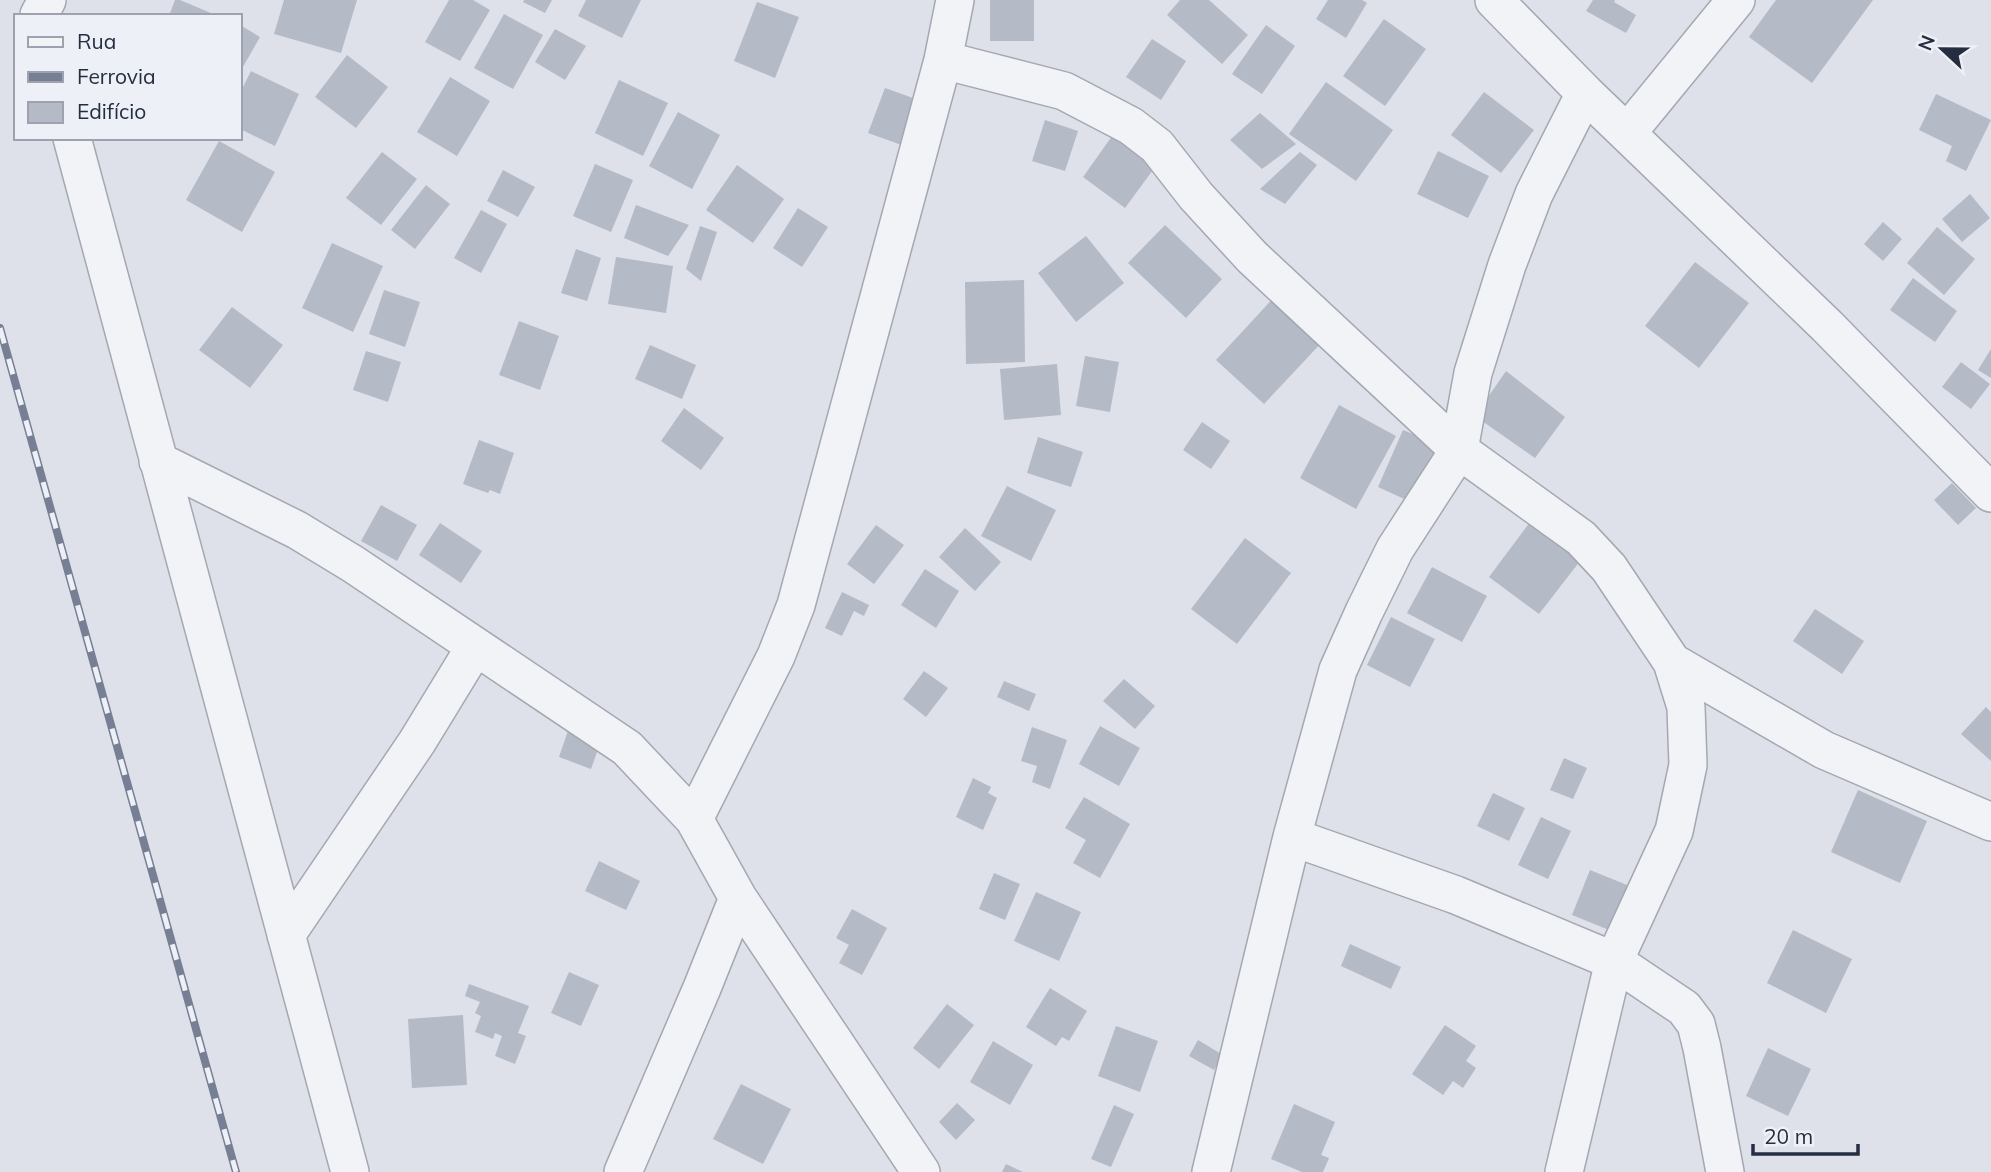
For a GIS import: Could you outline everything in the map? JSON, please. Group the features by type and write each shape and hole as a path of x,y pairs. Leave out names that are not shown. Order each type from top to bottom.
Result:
{"street":[{"path":"694,820 776,656 796,605 943,60 955,0"},
{"path":"1494,0 1585,93 1827,326 1991,493"},
{"path":"1627,133 1735,0"},
{"path":"943,60 1064,91 1131,126 1157,146 1196,196 1252,257 1459,450 1581,538 1609,568 1672,663 1686,706 1688,765 1674,831 1615,961 1564,1172"},
{"path":"1211,1172 1292,837 1338,670 1395,549 1459,450 1473,373 1507,265 1534,194 1585,93"},
{"path":"73,140 350,1172"},
{"path":"158,461 296,530 353,564 628,748 694,820 738,898 921,1172"},
{"path":"286,935 417,741 475,647"},
{"path":"1672,663 1824,750 1991,822"},
{"path":"1292,837 1456,895 1615,961 1684,1008 1696,1024 1726,1172"},
{"path":"622,1172 738,898"}],"building":[{"path":"175,0 180,0 213,14 170,14"},
{"path":"284,0 357,0 341,53 274,34"},
{"path":"449,0 473,0 490,10 460,61 425,42"},
{"path":"552,0 545,13 523,2"},
{"path":"586,0 641,0 622,38 578,16"},
{"path":"990,0 1034,0 1034,41 990,41"},
{"path":"1180,0 1209,0 1248,35 1222,64 1167,15"},
{"path":"1328,0 1362,0 1367,3 1346,38 1316,19"},
{"path":"1593,0 1615,0 1614,2 1636,15 1626,33 1586,11"},
{"path":"1776,0 1873,0 1812,83 1749,37"},
{"path":"757,2 799,17 775,78 734,61"},
{"path":"504,14 543,35 513,89 474,68"},
{"path":"1384,19 1426,49 1385,106 1343,76"},
{"path":"1266,25 1295,46 1262,94 1232,74"},
{"path":"242,26 260,37 242,68"},
{"path":"555,29 586,46 565,80 535,62"},
{"path":"1152,39 1186,61 1161,100 1126,77"},
{"path":"347,55 388,87 356,128 315,97"},
{"path":"251,71 299,94 275,146 242,130 242,89"},
{"path":"450,77 490,101 457,156 417,132"},
{"path":"619,80 668,103 643,156 595,133"},
{"path":"1326,82 1393,130 1356,181 1289,134"},
{"path":"885,88 927,103 910,148 868,133"},
{"path":"1484,92 1534,130 1501,173 1451,135"},
{"path":"1936,94 1991,120 1966,171 1946,161 1952,146 1919,130"},
{"path":"678,112 720,135 692,189 649,166"},
{"path":"1260,113 1296,144 1262,169 1230,140"},
{"path":"1045,120 1078,131 1065,171 1032,161"},
{"path":"1115,132 1158,163 1125,208 1083,177"},
{"path":"219,141 275,172 242,232 186,200"},
{"path":"1438,151 1489,176 1468,218 1417,194"},
{"path":"382,152 417,179 381,225 346,198"},
{"path":"1300,152 1317,165 1285,204 1260,189"},
{"path":"595,164 633,180 611,232 573,216"},
{"path":"737,165 784,199 753,243 706,210"},
{"path":"503,170 535,187 518,217 487,201"},
{"path":"426,185 450,204 415,249 391,230"},
{"path":"1970,194 1990,218 1962,242 1942,219"},
{"path":"636,205 689,225 668,256 624,238"},
{"path":"798,208 828,227 802,267 773,248"},
{"path":"481,210 507,224 481,273 454,258"},
{"path":"1883,222 1902,239 1883,261 1864,244"},
{"path":"1165,225 1222,279 1186,318 1128,263"},
{"path":"700,226 717,232 701,281 686,269"},
{"path":"1937,227 1975,259 1944,295 1907,263"},
{"path":"1086,236 1124,283 1076,322 1038,273"},
{"path":"332,243 383,266 353,332 302,308"},
{"path":"576,249 601,258 587,301 561,293"},
{"path":"616,257 673,266 666,313 608,304"},
{"path":"1695,262 1749,303 1699,368 1645,326"},
{"path":"1913,278 1957,311 1935,342 1890,310"},
{"path":"1024,280 1025,362 966,364 965,282"},
{"path":"384,290 420,302 405,347 369,334"},
{"path":"1277,294 1325,339 1264,404 1216,360"},
{"path":"232,307 283,345 250,388 199,350"},
{"path":"519,321 559,336 540,390 499,375"},
{"path":"650,345 696,365 682,399 635,379"},
{"path":"1991,349 1991,378 1978,370"},
{"path":"366,351 401,362 388,402 353,390"},
{"path":"1085,356 1119,362 1110,412 1076,406"},
{"path":"1961,362 1990,384 1971,409 1942,387"},
{"path":"1057,364 1061,415 1004,420 1000,369"},
{"path":"1506,371 1565,417 1535,458 1475,416"},
{"path":"1339,405 1396,436 1356,509 1300,478"},
{"path":"684,408 724,438 701,470 661,441"},
{"path":"1202,422 1230,441 1211,469 1183,450"},
{"path":"1403,430 1439,445 1413,503 1378,487"},
{"path":"1038,437 1083,452 1071,487 1027,473"},
{"path":"479,440 514,453 500,494 490,490 488,493 463,484"},
{"path":"1952,483 1976,508 1958,525 1934,500"},
{"path":"1007,486 1056,510 1031,561 981,536"},
{"path":"381,505 417,525 397,561 361,541"},
{"path":"1536,514 1587,552 1539,614 1489,577"},
{"path":"440,523 482,551 461,583 419,555"},
{"path":"876,525 904,545 874,584 847,564"},
{"path":"965,528 1001,562 975,591 939,557"},
{"path":"1245,538 1291,573 1237,644 1191,609"},
{"path":"1432,567 1487,596 1462,642 1407,613"},
{"path":"925,569 959,591 936,628 901,605"},
{"path":"842,592 869,605 864,616 854,611 842,636 825,628"},
{"path":"1815,609 1864,641 1842,674 1793,641"},
{"path":"1391,617 1435,639 1410,687 1367,665"},
{"path":"924,671 948,688 926,717 903,699"},
{"path":"1124,679 1155,706 1135,729 1103,701"},
{"path":"1004,681 1036,694 1029,711 997,697"},
{"path":"1986,707 1991,712 1991,761 1961,734"},
{"path":"574,713 607,724 591,769 559,757"},
{"path":"1100,726 1140,748 1119,786 1079,764"},
{"path":"1032,727 1067,740 1050,789 1032,782 1037,766 1021,761"},
{"path":"1564,758 1587,768 1573,799 1550,790"},
{"path":"973,778 991,787 988,793 997,798 983,830 956,817"},
{"path":"1858,790 1927,821 1900,883 1831,852"},
{"path":"1493,793 1525,808 1509,841 1477,826"},
{"path":"1084,797 1130,824 1100,878 1073,863 1086,840 1065,828"},
{"path":"1541,817 1571,831 1548,879 1518,865"},
{"path":"599,861 640,881 626,910 585,891"},
{"path":"1590,870 1632,887 1614,932 1572,915"},
{"path":"994,873 1020,884 1005,920 979,909"},
{"path":"1036,892 1081,912 1059,961 1014,941"},
{"path":"852,909 887,928 862,975 839,963 849,945 836,938"},
{"path":"1793,930 1852,959 1826,1013 1767,983"},
{"path":"1350,944 1401,967 1391,989 1341,966"},
{"path":"569,972 599,985 581,1026 551,1013"},
{"path":"469,984 529,1006 518,1033 526,1036 515,1064 495,1056 502,1036 495,1033 493,1039 475,1032 481,1016 475,1013 480,1002 465,996"},
{"path":"1050,988 1087,1011 1069,1041 1062,1037 1056,1046 1026,1027"},
{"path":"947,1004 974,1025 939,1069 913,1048"},
{"path":"463,1015 467,1085 412,1088 408,1019"},
{"path":"1445,1025 1476,1046 1466,1061 1476,1068 1463,1088 1453,1081 1443,1095 1412,1074"},
{"path":"1116,1026 1158,1041 1140,1092 1098,1076"},
{"path":"1198,1040 1223,1055 1214,1070 1189,1056"},
{"path":"993,1041 1033,1065 1010,1105 970,1082"},
{"path":"1768,1048 1811,1069 1788,1116 1746,1096"},
{"path":"741,1084 791,1109 763,1164 713,1139"},
{"path":"957,1103 975,1120 956,1140 939,1122"},
{"path":"1294,1104 1335,1122 1321,1155 1329,1158 1323,1172 1302,1172 1271,1159"},
{"path":"1114,1105 1134,1114 1111,1167 1091,1159"},
{"path":"1006,1164 1023,1172 1002,1172"}],"railway":[{"path":"0,328 236,1172"}]}
